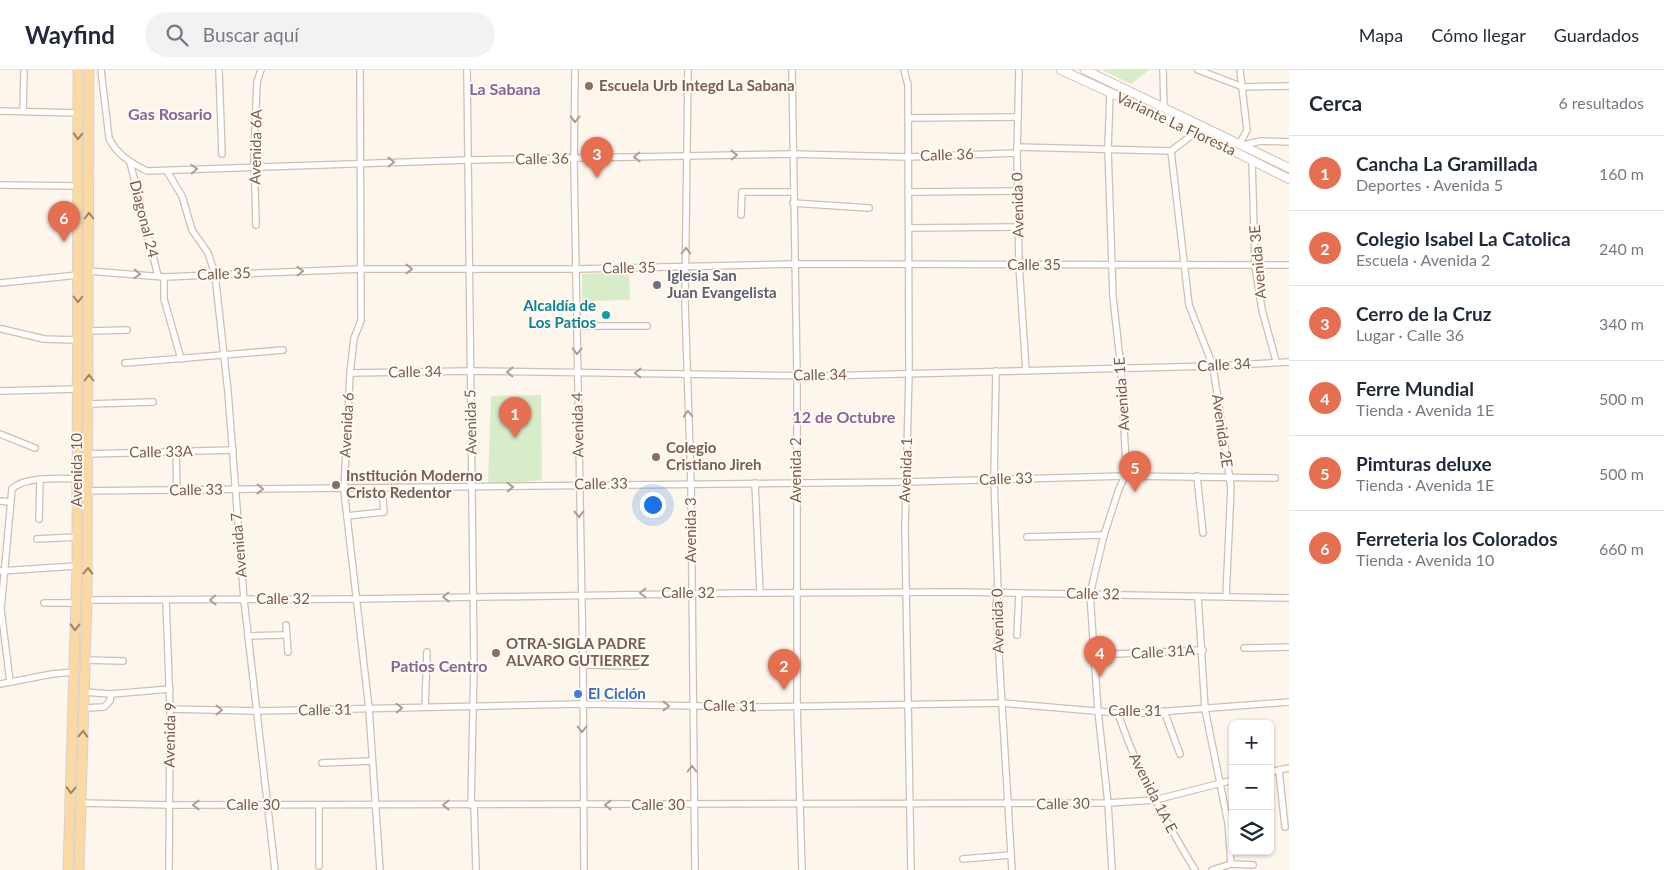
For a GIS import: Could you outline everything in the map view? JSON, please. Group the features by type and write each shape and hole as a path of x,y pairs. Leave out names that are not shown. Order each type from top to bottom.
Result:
{"main road":[{"name":"Avenida 10","path":"68,870 77,566 78,70"},
{"name":"Avenida 10","path":"79,870 87,600 89,70"},
{"name":"Variante La Floresta","path":"1062,70 1196,132 1289,179"},
{"name":"Variante La Floresta","path":"1085,70 1289,168"}],"street":[{"path":"101,70 109,138 112,145 130,162"},
{"path":"220,70 222,154"},
{"name":"Avenida 6A","path":"256,225 254,166 257,82 261,70"},
{"name":"Avenida 6","path":"360,70 361,321 354,338 350,373 344,490 369,709 380,870"},
{"name":"Avenida 5","path":"467,70 473,488 473,804 476,870"},
{"name":"Avenida 4","path":"575,70 576,373 583,665 584,870"},
{"name":"Avenida 3","path":"688,70 686,374 692,594 692,804 694,870"},
{"name":"Avenida 2","path":"792,70 792,192 797,376 797,706 802,870"},
{"name":"Avenida 1","path":"904,70 908,85 909,373 905,482 905,593 909,706 911,870"},
{"name":"Avenida 0","path":"1019,70 1018,228 1026,371"},
{"path":"1162,70 1164,108"},
{"path":"1198,70 1243,87 1289,86"},
{"path":"1240,70 1247,130 1242,144 1261,141 1289,142"},
{"path":"23,111 24,72"},
{"name":"Avenida 1E","path":"1110,93 1108,149 1113,297 1121,369 1125,476 1104,535 1090,594 1112,870"},
{"path":"0,111 78,113"},
{"path":"908,118 1018,117"},
{"path":"1171,151 1196,132 1201,125"},
{"name":"Calle 36","path":"130,162 147,171 167,171 254,166 468,160 793,154 908,156 1017,150 1108,149 1171,151"},
{"name":"Avenida 2E","path":"1171,151 1189,305 1213,366 1230,487 1226,597"},
{"name":"Avenida 3E","path":"1252,160 1255,266 1262,310 1276,362"},
{"name":"Diagonal 24","path":"130,162 161,276 164,299 182,359"},
{"name":"Avenida 7","path":"167,171 182,196 192,230 208,253 215,274 233,450 234,489 244,600 275,870"},
{"path":"0,184 78,186"},
{"path":"741,215 742,192 792,192"},
{"path":"908,192 1018,192"},
{"path":"793,203 869,208"},
{"path":"909,228 1018,228"},
{"name":"Calle 35","path":"89,271 161,276 360,269 577,270 794,264 1289,265"},
{"path":"0,283 78,275"},
{"path":"577,326 647,326"},
{"path":"2,329 44,339 78,340"},
{"path":"89,331 127,330"},
{"path":"125,363 283,350"},
{"name":"Calle 34","path":"350,373 470,371 797,376 1121,369 1289,362"},
{"name":"Avenida 0","path":"996,371 994,478 998,593 996,606 1012,870"},
{"path":"0,391 77,389"},
{"path":"89,404 153,402"},
{"path":"0,434 34,448"},
{"name":"Calle 33A","path":"88,454 233,450"},
{"path":"176,451 176,490"},
{"name":"Calle 33","path":"77,491 344,490 578,484 905,482 994,478 1125,476 1228,475 1275,478"},
{"path":"1197,476 1203,533"},
{"path":"10,682 1,609 2,571 12,489 17,484 28,480 88,479"},
{"path":"39,519 40,480"},
{"path":"755,483 760,593"},
{"path":"347,516 384,512 382,489"},
{"path":"0,501 10,502"},
{"path":"1027,537 1104,535"},
{"path":"37,539 77,538"},
{"path":"2,571 77,566"},
{"name":"Calle 32","path":"87,600 357,599 760,593 1019,593 1289,598"},
{"path":"1017,636 1019,593"},
{"path":"1198,597 1203,650 1205,709 1229,819"},
{"name":"Avenida 9","path":"166,600 170,689 169,870"},
{"path":"44,603 76,603"},
{"path":"286,625 288,652"},
{"path":"248,636 286,634"},
{"path":"1244,648 1289,647"},
{"name":"Calle 31A","path":"1094,655 1203,650"},
{"path":"425,707 427,652"},
{"path":"85,660 124,661"},
{"path":"583,665 636,666"},
{"path":"0,684 74,672"},
{"path":"84,692 112,694 170,689"},
{"path":"84,708 104,707 110,701 112,694"},
{"name":"Calle 31","path":"170,709 258,711 474,705 909,706 1002,703 1118,713 1205,709 1289,702"},
{"path":"1164,711 1180,754"},
{"name":"Avenida 1A E","path":"1118,713 1125,735 1155,800 1195,870"},
{"path":"322,763 372,760"},
{"path":"1274,771 1289,768"},
{"path":"1279,770 1285,826"},
{"name":"Calle 30","path":"81,803 168,805 1108,803 1155,800 1229,781"},
{"path":"319,805 319,866"},
{"path":"964,859 1011,855"},
{"path":"1231,855 1231,864"},
{"path":"1212,870 1231,864 1253,865"}],"green space":[{"path":"1102,70 1149,70 1131,84"},
{"path":"629,272 630,300 582,301 582,274"},
{"path":"541,395 542,480 488,485 491,396"}],"place":[{"name":"Escuela Urb Integd La Sabana","path":"589,86"},
{"name":"Cerro de la Cruz","path":"597,178"},
{"name":"Ferreteria los Colorados","path":"64,242"},
{"name":"Iglesia San Juan Evangelista","path":"657,285"},
{"name":"Alcaldía de Los Patios","path":"606,315"},
{"name":"Cancha La Gramillada","path":"515,438"},
{"name":"Colegio Cristiano Jireh","path":"656,457"},
{"name":"Institución Moderno Cristo Redentor","path":"336,485"},
{"name":"Pimturas deluxe","path":"1135,492"},
{"name":"OTRA-SIGLA PADRE ALVARO GUTIERREZ","path":"496,653"},
{"name":"Ferre Mundial","path":"1100,677"},
{"name":"Colegio Isabel La Catolica","path":"784,690"},
{"name":"El Ciclón","path":"578,694"}],"district":[{"name":"La Sabana","path":"505,89"},
{"name":"Gas Rosario","path":"170,114"},
{"name":"12 de Octubre","path":"844,417"},
{"name":"Patios Centro","path":"439,666"}]}
